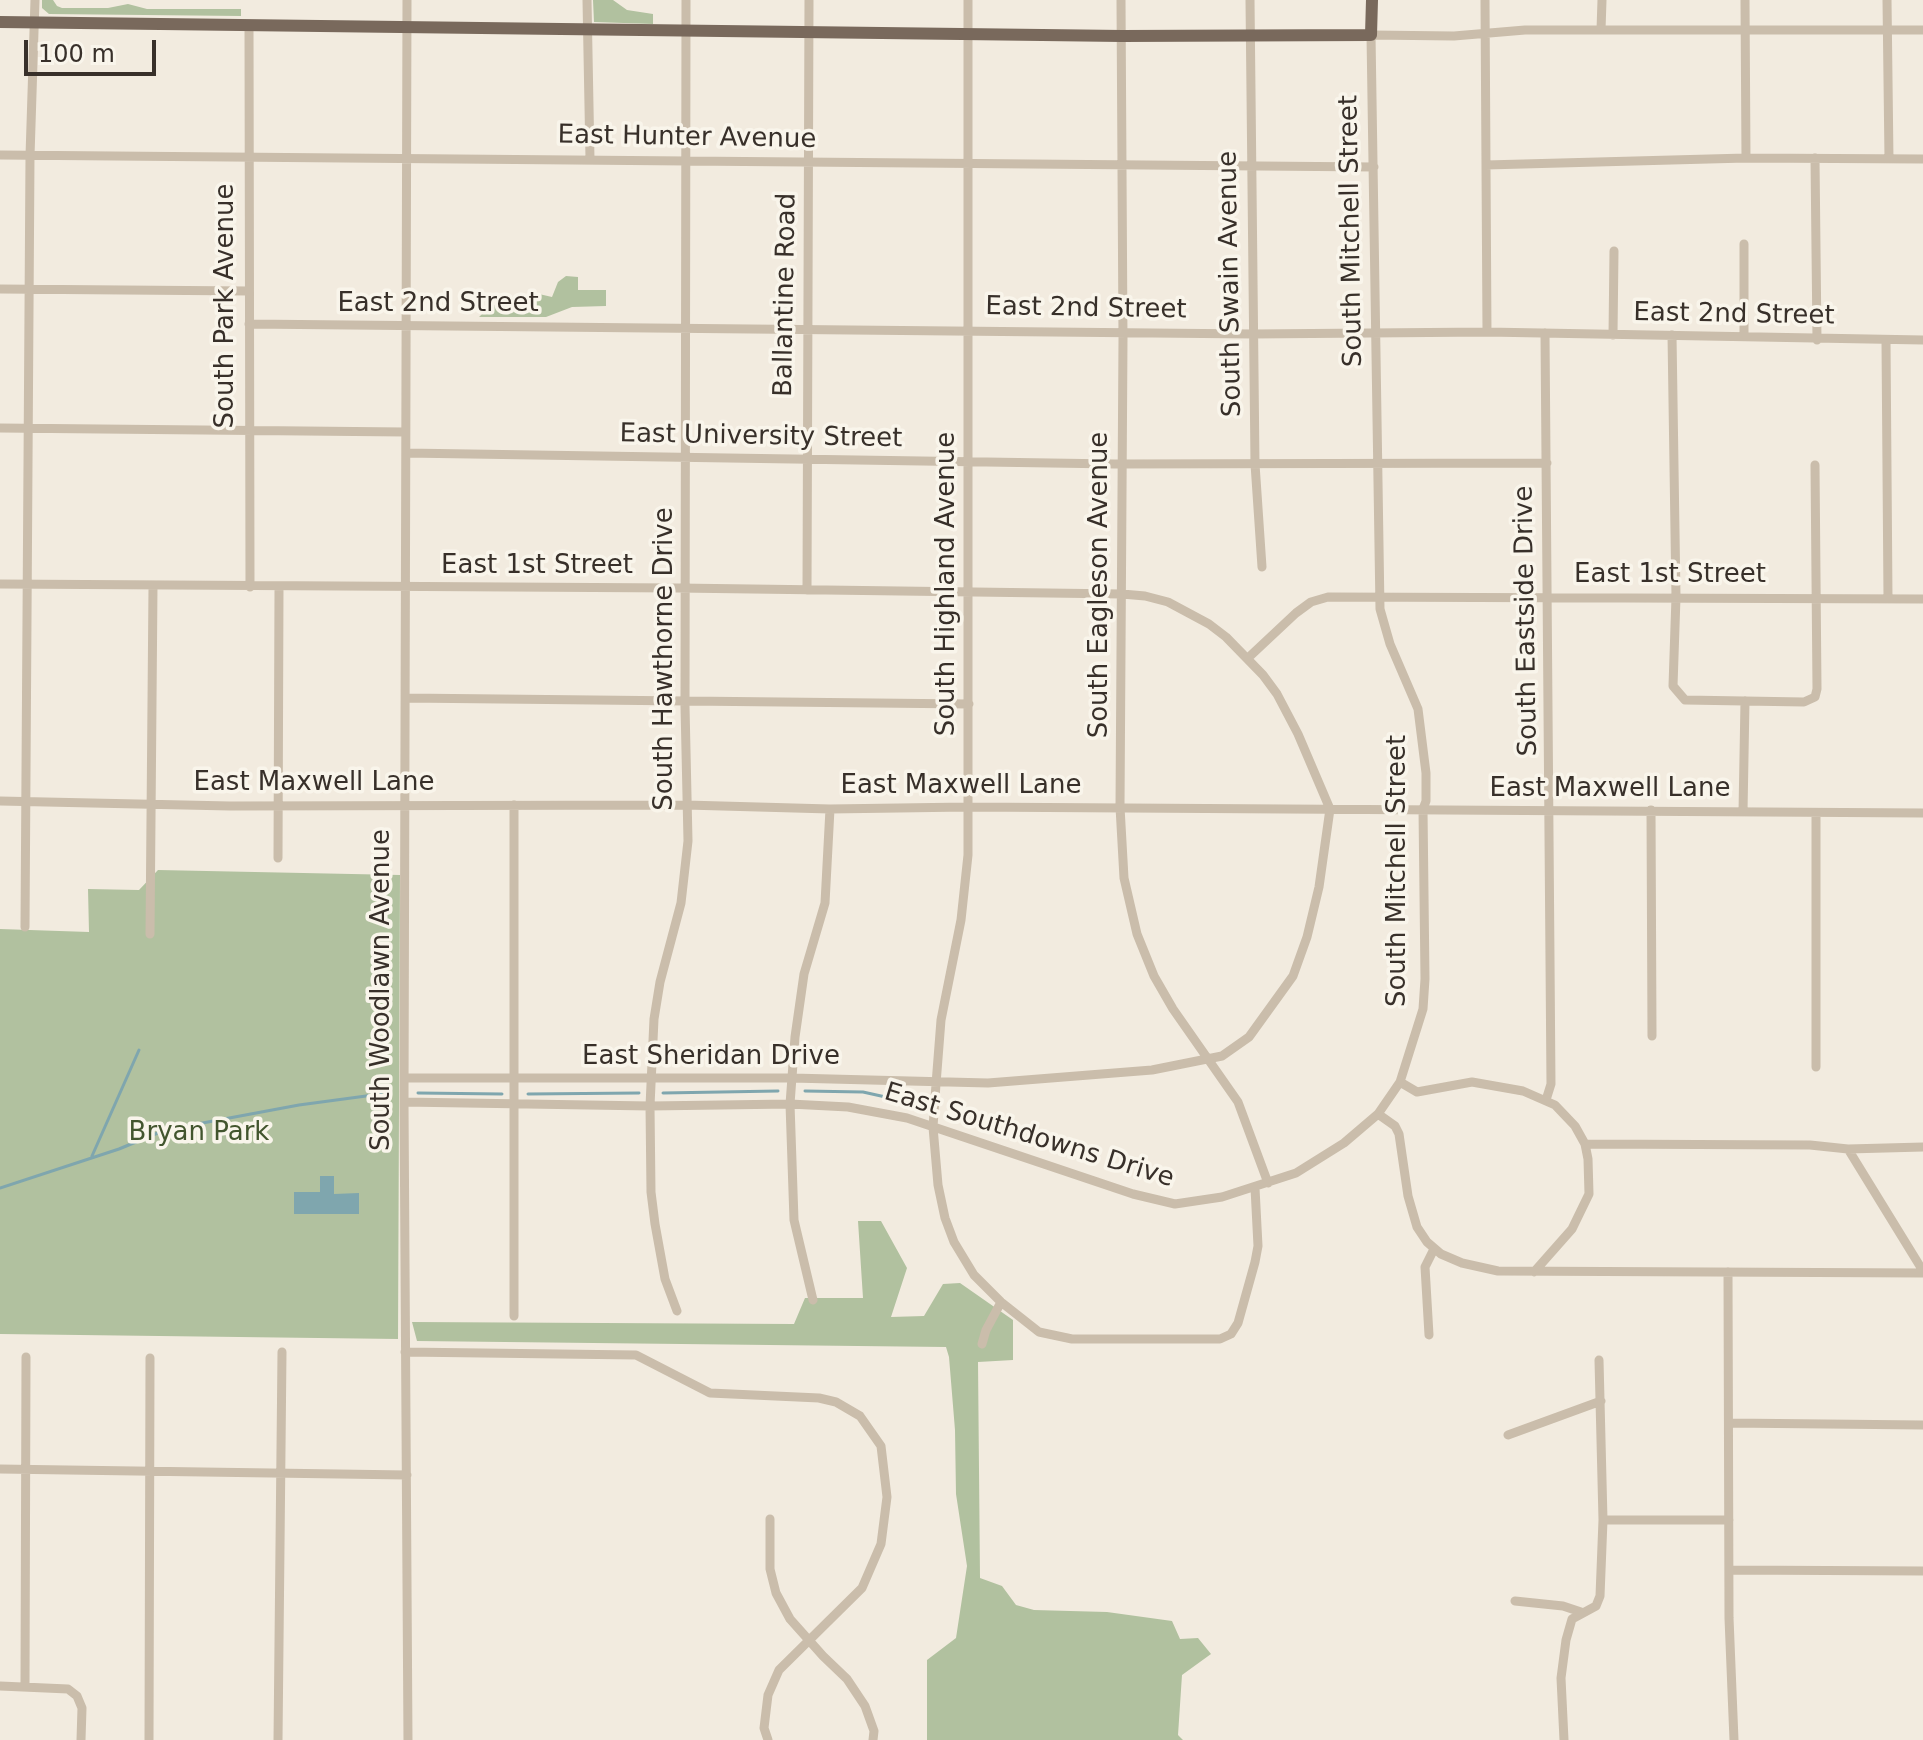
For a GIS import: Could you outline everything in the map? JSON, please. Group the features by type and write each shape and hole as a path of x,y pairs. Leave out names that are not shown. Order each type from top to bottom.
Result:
{"main road":[{"name":"South Mitchell Street","path":"1371,35 1372,0"},
{"path":"0,22 1122,36 1371,35"}],"street":[{"path":"25,927 30,156 35,0"},
{"name":"South Woodlawn Avenue","path":"407,0 404,1102 408,1740"},
{"path":"587,0 590,159"},
{"name":"South Hawthorne Drive","path":"677,1311 665,1279 655,1224 651,1192 650,1106 654,1019 686,877 688,841 685,701 686,0"},
{"name":"Ballantine Road","path":"807,590 809,0"},
{"name":"South Highland Avenue","path":"968,0 968,855 961,920 941,1020 933,1127 938,1185 945,1218 954,1242 974,1275 1032,1327 1059,1337 1220,1339 1231,1334 1238,1323 1258,1246 1255,1188"},
{"name":"South Eagleson Avenue","path":"1121,0 1123,331 1120,807 1124,878 1137,934 1154,976 1238,1102 1268,1183"},
{"name":"South Swain Avenue","path":"1250,0 1255,464 1262,567"},
{"path":"1485,0 1487,332"},
{"path":"1601,30 1602,0"},
{"path":"1745,0 1746,158"},
{"path":"1887,0 1889,159"},
{"name":"South Park Avenue","path":"249,26 250,587"},
{"path":"1371,35 1485,34 1525,30 1923,30"},
{"name":"South Mitchell Street","path":"1371,35 1380,596 1386,633 1421,723 1426,773 1423,809 1423,1009 1400,1082 1378,1114"},
{"name":"East Hunter Avenue","path":"0,155 1374,167"},
{"path":"1486,165 1746,158 1923,159"},
{"path":"1815,158 1817,340"},
{"path":"1744,244 1744,336"},
{"path":"1613,335 1614,251"},
{"path":"0,289 249,291"},
{"name":"East 2nd Street","path":"249,324 1253,334 1487,332 1923,340"},
{"name":"South Eastside Drive","path":"1545,333 1551,810 1551,1084 1546,1100"},
{"path":"1672,335 1676,597 1674,690 1680,697 1690,701 1804,702 1815,697 1815,465"},
{"path":"1886,341 1888,599"},
{"path":"0,428 405,432"},
{"name":"East University Street","path":"406,453 969,463 1547,463"},
{"name":"East 1st Street","path":"0,584 686,588 1122,594 1156,599 1181,608 1209,624 1248,658 1288,713 1330,809"},
{"path":"150,934 153,586"},
{"path":"278,858 279,587"},
{"name":"East 1st Street","path":"1248,658 1311,602 1328,597 1923,599"},
{"path":"406,698 969,704"},
{"path":"1743,812 1745,701"},
{"name":"East Maxwell Lane","path":"0,801 277,806 686,805 830,809 1120,807 1923,813"},
{"path":"514,805 514,1316"},
{"path":"813,1300 794,1220 790,1104 804,974 825,903 830,809"},
{"name":"East Sheridan Drive","path":"405,1078 792,1078 936,1084 1000,1083 1172,1067 1208,1059 1232,1051 1249,1037 1293,976 1307,937 1319,887 1330,809"},
{"path":"1651,810 1652,1036"},
{"path":"1816,813 1816,1067"},
{"path":"1400,1082 1417,1092 1460,1083 1483,1083 1523,1091 1546,1100 1569,1119 1585,1144 1590,1177 1586,1204 1572,1229 1534,1272"},
{"name":"East Southdowns Drive","path":"404,1102 650,1106 790,1104 863,1109 907,1118 1164,1203 1201,1202 1296,1173 1344,1143 1378,1114"},
{"path":"1378,1114 1395,1126 1399,1134 1401,1161 1413,1215 1422,1236 1434,1249 1475,1266 1498,1271 1534,1272 1923,1272"},
{"path":"1585,1144 1810,1145 1848,1149 1923,1147"},
{"path":"1848,1149 1923,1272"},
{"path":"1429,1335 1425,1267 1434,1249"},
{"path":"1728,1272 1729,1570 1734,1740"},
{"path":"982,1344 1001,1302"},
{"path":"278,1740 282,1352"},
{"path":"405,1352 636,1355 710,1393 819,1398 836,1402 860,1416 881,1446 887,1497 881,1544 862,1588 779,1670 768,1695 764,1728 768,1740"},
{"path":"25,1686 26,1357"},
{"path":"149,1740 150,1358"},
{"path":"1564,1740 1561,1689 1563,1659 1572,1619 1596,1606 1599,1600 1603,1520 1599,1360"},
{"path":"1508,1435 1601,1401"},
{"path":"1729,1423 1923,1425"},
{"path":"0,1469 407,1475"},
{"path":"770,1519 770,1569 776,1593 790,1619 847,1679 865,1706 874,1731 873,1740"},
{"path":"1603,1520 1729,1520"},
{"path":"1729,1570 1923,1571"},
{"path":"1515,1601 1563,1606 1581,1612"},
{"path":"0,1686 68,1689 77,1696 82,1708 81,1740"}],"green space":[{"path":"42,0 53,0 62,8 108,8 128,4 147,9 241,9 241,16 49,14 42,8"},
{"path":"593,0 613,0 627,10 653,14 653,24 594,22"},
{"path":"566,276 578,277 578,290 606,290 606,306 572,307 546,317 479,317 488,308 514,296 539,294 552,297 558,282"},
{"name":"Bryan Park","path":"158,870 400,875 398,1339 0,1334 0,929 89,932 88,889 139,890"},
{"path":"858,1221 881,1221 907,1268 891,1317 924,1316 943,1284 960,1283 1013,1320 1013,1360 978,1362 980,1578 1002,1586 1016,1605 1034,1610 1107,1612 1172,1621 1180,1639 1198,1638 1211,1654 1182,1675 1178,1735 1183,1740 927,1740 927,1660 956,1638 967,1566 956,1494 955,1430 946,1347 417,1341 412,1322 794,1324 805,1298 863,1298"}],"water":[{"path":"320,1176 334,1176 334,1194 359,1193 359,1214 294,1214 294,1192 320,1192"}],"waterway":[{"path":"92,1156 139,1050"},
{"path":"663,1093 778,1091"},
{"path":"805,1091 863,1092 917,1104"},
{"path":"418,1093 502,1094"},
{"path":"528,1094 639,1093"},
{"path":"0,1188 119,1149 165,1130 299,1105 381,1094"}]}
